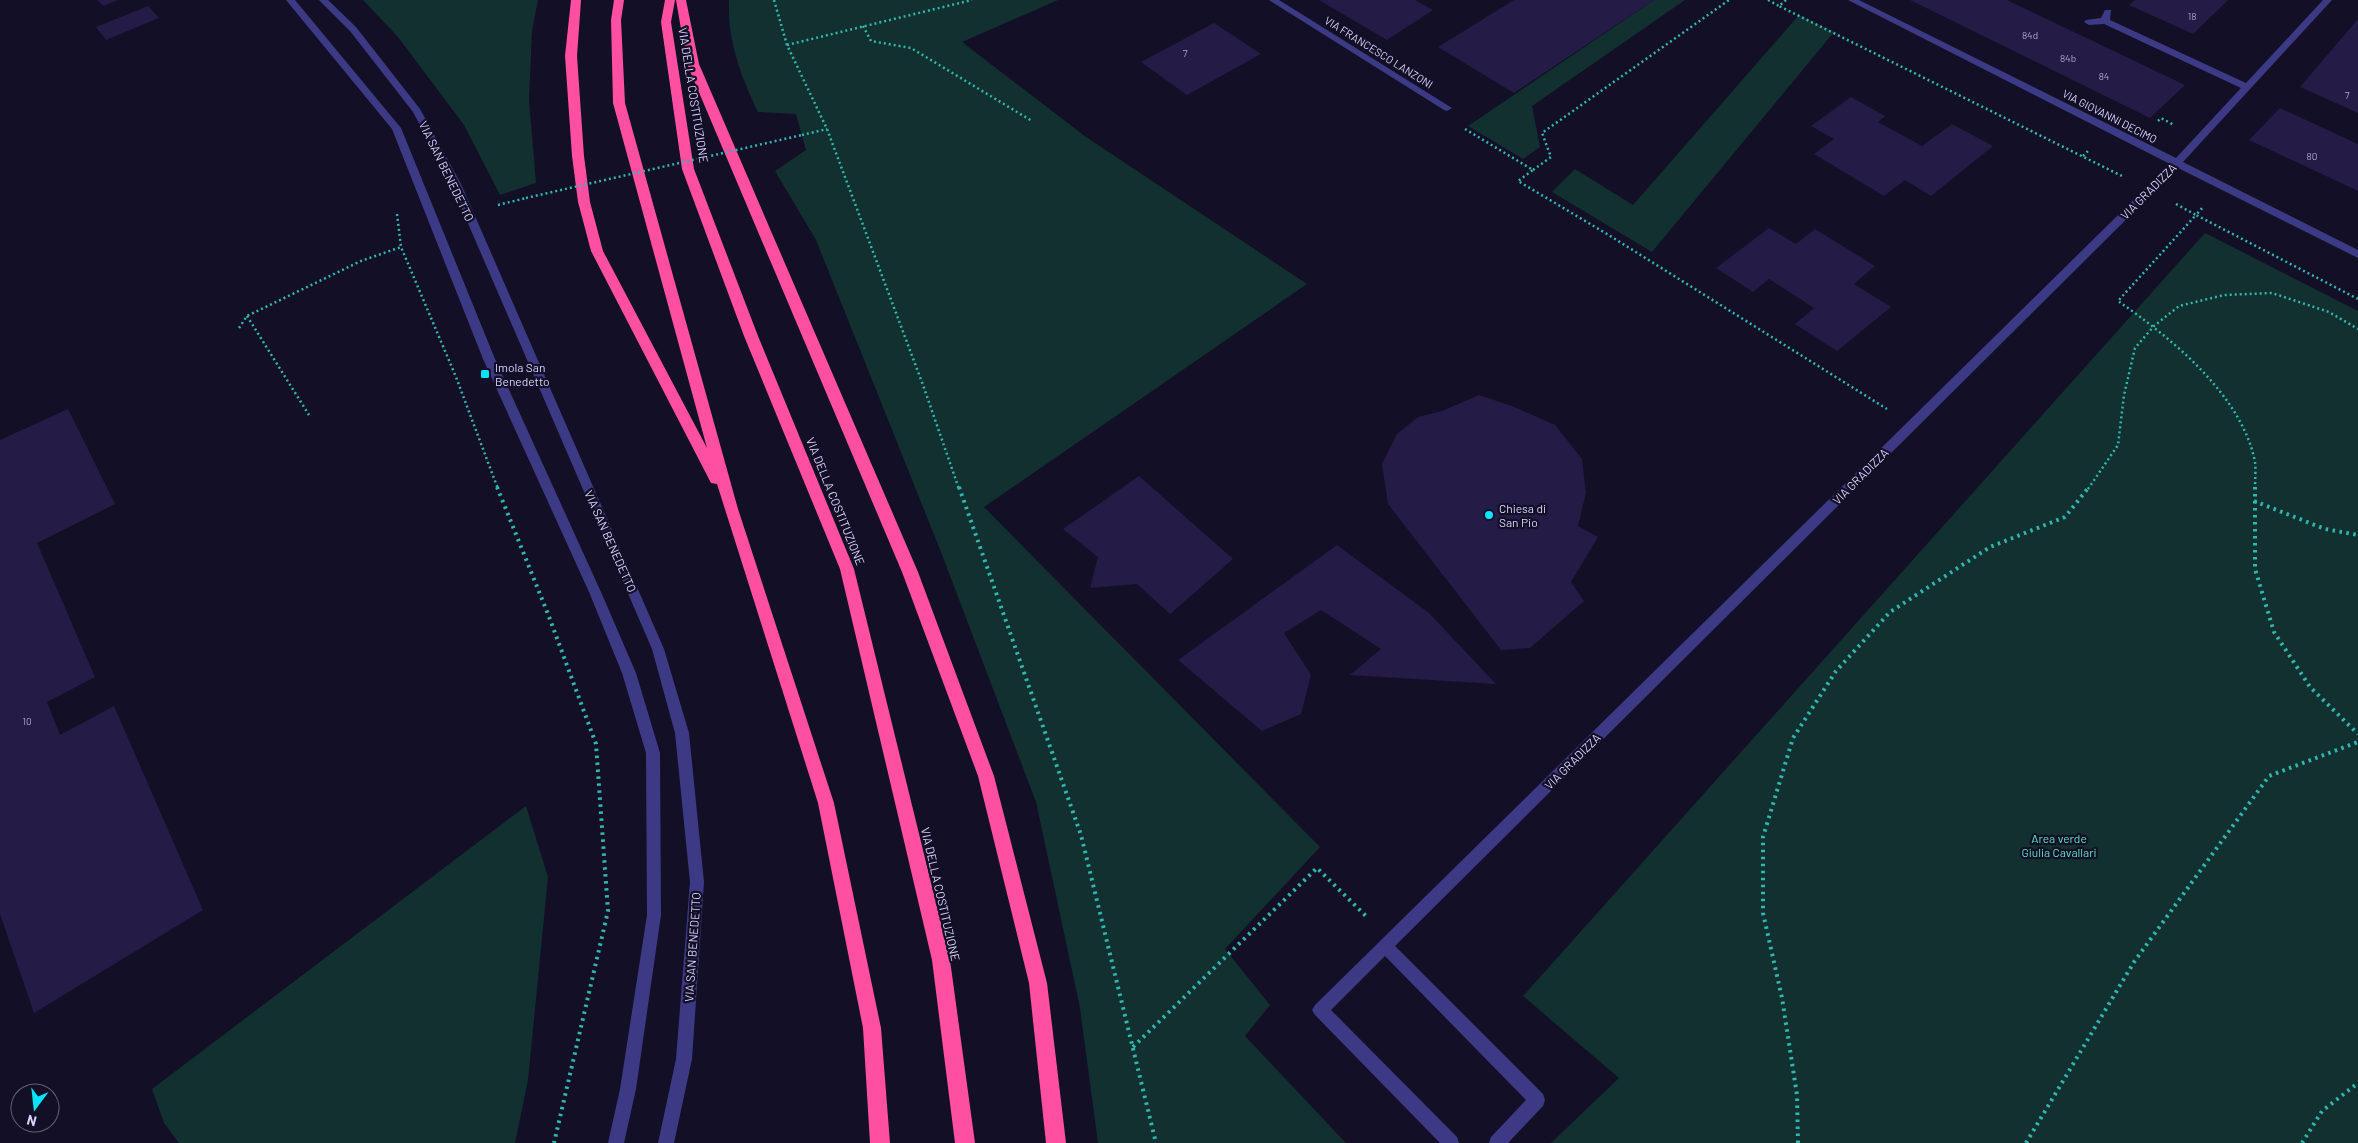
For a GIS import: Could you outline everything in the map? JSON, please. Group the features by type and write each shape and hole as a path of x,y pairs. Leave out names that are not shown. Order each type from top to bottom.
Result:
{"highway":[{"path":"576,0 571,56 578,156 584,202 597,252 650,350 731,510"},
{"path":"619,0 616,20 619,103 731,510 826,804 872,1028 880,1143"},
{"name":"VIA DELLA COSTITUZIONE","path":"670,0 666,22 688,169 751,336 847,569 940,960 965,1143"},
{"path":"681,0 693,64 772,243 910,572 986,776 1038,983 1056,1143"}],"street":[{"path":"290,0 396,128 489,359 595,592 629,673 653,753 654,915 628,1089 616,1143"},
{"name":"VIA SAN BENEDETTO","path":"323,0 353,28 417,112 456,184 658,649 682,733 697,882 684,1059 666,1143"},
{"name":"VIA FRANCESCO LANZONI","path":"1273,0 1447,108"},
{"name":"VIA GIOVANNI DECIMO","path":"1852,0 2358,254"},
{"name":"VIA GRADIZZA","path":"1451,1143 1320,1010 2176,164 2328,0"},
{"path":"2090,22 2107,16 2248,86"},
{"path":"1385,946 1537,1100 1497,1143"}],"path":[{"path":"774,0 787,45 827,129 923,385 1081,835 1156,1143"},
{"path":"787,45 972,0"},
{"path":"1729,0 1542,133 1551,157 1518,181 1888,410"},
{"path":"1768,0 2150,190"},
{"path":"1779,6 1786,0"},
{"path":"863,26 871,41 911,48 1032,120"},
{"path":"1447,108 1457,124 1533,170"},
{"path":"497,205 827,129"},
{"path":"396,213 402,247 456,377 470,419 548,614 596,744 608,911 554,1143"},
{"path":"2358,299 2196,215 2118,301 2154,326 2197,365 2239,417 2254,462 2254,569 2274,632 2310,687 2358,734"},
{"path":"239,328 246,316 361,260 402,247"},
{"path":"1798,1143 1797,1095 1782,998 1763,913 1763,837 1793,738 1836,671 1890,612 1990,547 2065,516 2092,483 2118,444 2124,396 2135,348 2154,326 2179,306 2224,295 2272,293 2329,312 2358,329"},
{"path":"246,316 309,414"},
{"path":"2254,501 2325,529 2358,535"},
{"path":"2026,1143 2134,962 2268,776 2358,742"},
{"path":"1132,1048 1317,868 1373,923"},
{"path":"2302,1143 2322,1111 2358,1083"}],"green space":[{"path":"363,0 538,0 532,31 529,100 536,183 500,195 464,125 398,37"},
{"path":"729,0 1058,0 962,42 1086,137 1307,284 984,507 1320,847 1225,949 1270,1005 1245,1036 1346,1143 1098,1143 1080,1008 1036,802 941,552 816,240 775,171 806,150 796,114 758,112 736,58 730,29"},
{"path":"1654,0 1685,0 1532,106 1540,147 1523,159 1468,126"},
{"path":"1799,15 1834,32 1652,252 1552,192 1575,169 1633,205"},
{"name":"Area verde Giulia Cavallari","path":"2205,233 2358,311 2358,1143 1551,1143 1619,1078 1523,996"},
{"path":"526,806 548,877 528,1080 515,1143 179,1143 164,1123 152,1089"}],"building":[{"path":"97,0 118,0 103,6"},
{"path":"1319,0 1415,0 1433,10 1387,40"},
{"path":"1514,0 1654,0 1514,93 1438,47"},
{"path":"1910,0 2007,0 2185,85 2150,118"},
{"path":"2135,0 2228,0 2193,34 2129,5"},
{"path":"148,6 159,18 106,40 96,27"},
{"path":"2358,19 2358,113 2300,87"},
{"path":"1214,23 1261,54 1187,95 1141,62"},
{"path":"1851,97 1885,116 1878,122 1922,146 1952,124 1993,146 1931,196 1905,180 1884,196 1814,154 1834,139 1811,126"},
{"path":"2280,108 2358,144 2358,191 2249,140"},
{"path":"1769,228 1796,244 1815,229 1875,266 1854,284 1891,307 1837,351 1795,324 1814,308 1769,279 1753,292 1716,268"},
{"name":"Chiesa di San Pio","path":"1479,395 1512,406 1555,425 1582,459 1586,493 1578,526 1598,537 1571,582 1584,601 1530,648 1501,650 1388,504 1382,464 1397,434 1418,417 1442,411"},
{"path":"68,409 115,504 37,543 95,677 47,702 60,735 114,706 203,910 34,1013 0,914 0,440"},
{"path":"1139,476 1233,559 1170,614 1137,584 1090,588 1098,557 1063,529"},
{"path":"1337,545 1429,613 1496,684 1350,675 1381,649 1321,610 1284,633 1311,675 1301,714 1262,731 1178,660"}],"place":[{"name":"Imola San Benedetto","path":"485,374"},
{"name":"Chiesa di San Pio","path":"1489,515"}]}
